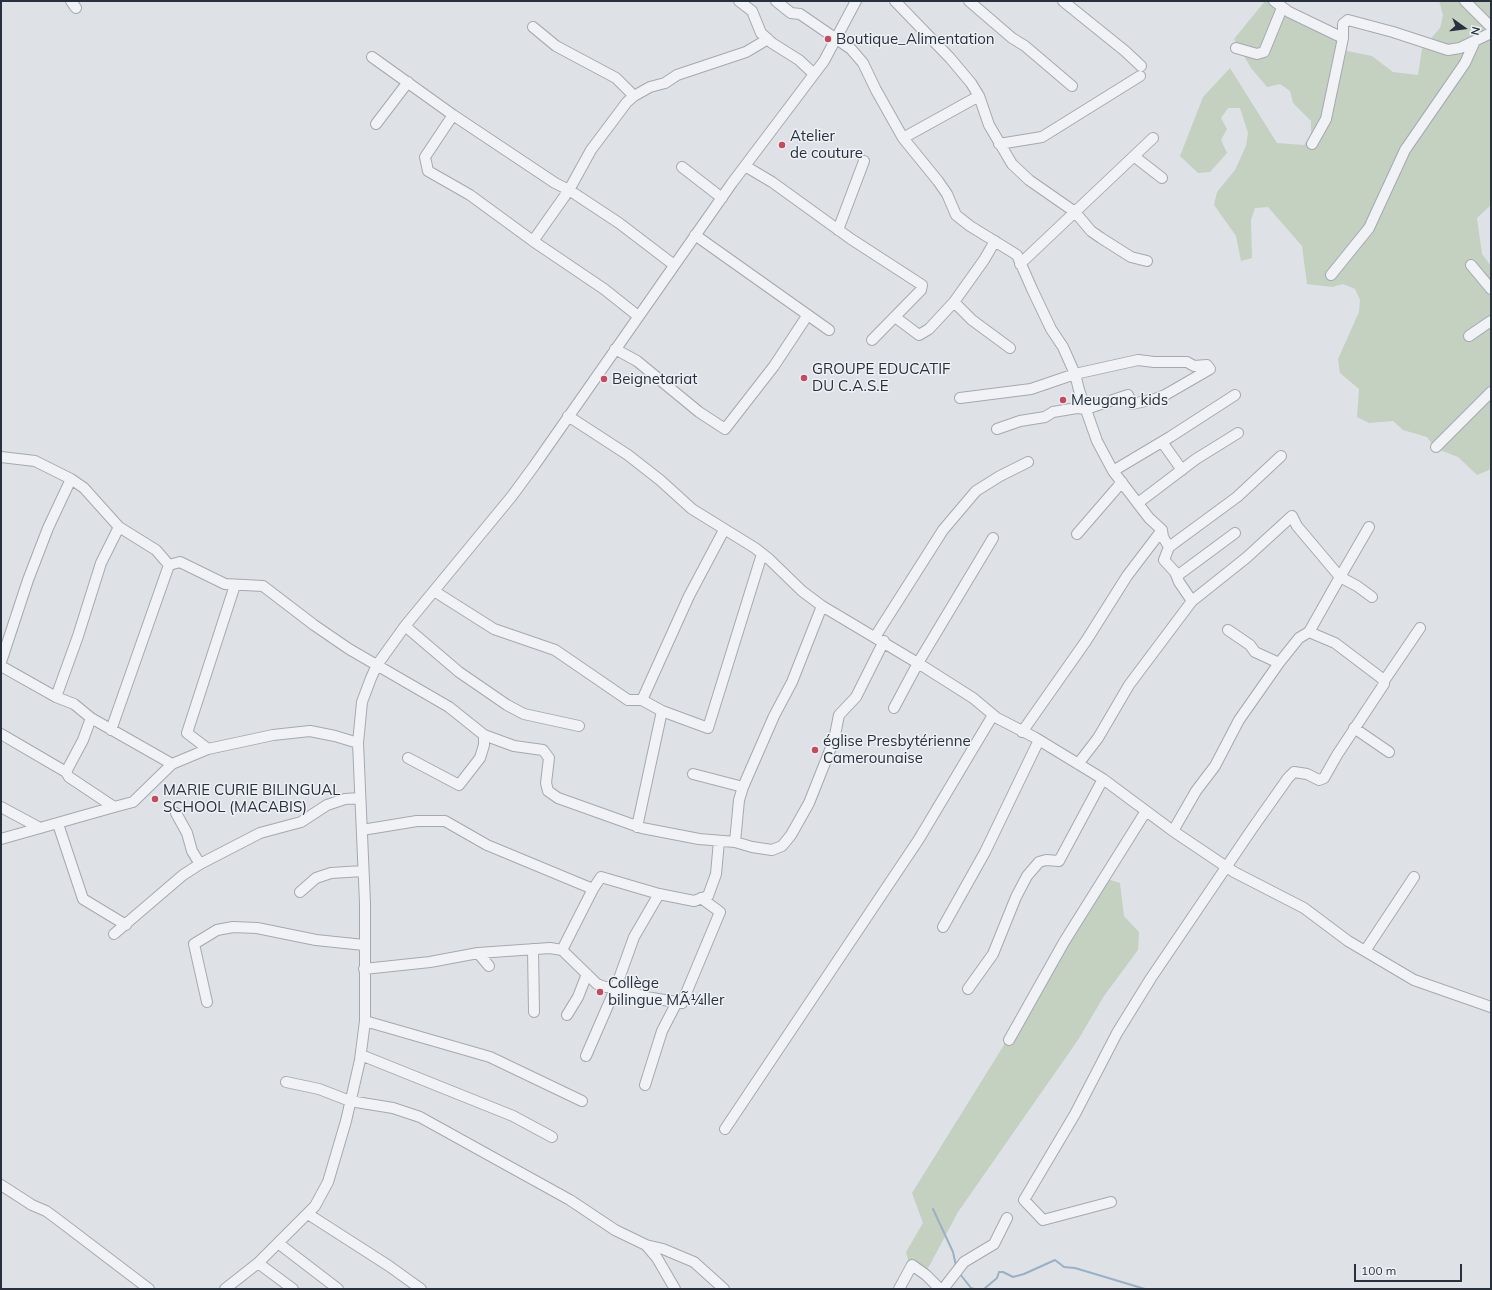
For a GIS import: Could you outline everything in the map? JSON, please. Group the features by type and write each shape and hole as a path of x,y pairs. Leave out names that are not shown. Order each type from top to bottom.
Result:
{"street":[{"path":"739,1 752,11 761,33 799,60 814,74"},
{"path":"776,1 791,13 800,14 851,49 863,63 878,95 903,138 938,181 959,217 970,226 1017,255 1020,264 1075,374 1079,390 1097,440 1113,471 1149,518 1162,530 1163,537 1169,547"},
{"path":"225,1289 258,1263 308,1214 322,1196 328,1182 346,1122 365,1021 364,871 358,743 362,702 377,665 405,626 512,496 744,166 814,74 856,1"},
{"path":"895,1 950,58 979,96 986,120 1012,164 1022,174 1074,212 1091,231 1131,258 1147,261"},
{"path":"969,1 1012,38 1026,46 1072,86"},
{"path":"999,144 1042,136 1140,71 1125,51 1063,1"},
{"path":"1274,1 1282,8 1343,38"},
{"path":"1465,1 1491,27"},
{"path":"1236,48 1257,54 1264,52 1282,8"},
{"path":"1312,144 1326,119 1343,38 1343,24 1348,20 1393,32 1448,50 1460,48 1491,33"},
{"path":"533,27 556,46 616,78 634,96"},
{"path":"533,241 569,190 591,150 627,102 634,96 650,87 665,83 677,75 746,52 768,39"},
{"path":"1331,276 1369,228 1405,150 1465,63 1476,41"},
{"path":"372,57 453,115 555,183 569,190 619,223 674,265"},
{"path":"376,124 408,82"},
{"path":"903,138 979,96"},
{"path":"453,115 425,157 428,171 470,195 533,241 604,289 638,316"},
{"path":"1020,264 1074,212 1135,157 1153,138"},
{"path":"1135,157 1162,178"},
{"path":"838,230 864,161"},
{"path":"744,166 788,192 838,230 922,285 920,290 872,340"},
{"path":"682,167 722,198"},
{"path":"695,235 756,279 782,295 807,316 830,330"},
{"path":"895,317 919,335 929,329 954,302 984,260 995,241"},
{"path":"1472,265 1491,289"},
{"path":"954,302 972,320 1010,348"},
{"path":"615,349 637,362 699,412 725,429 774,366 807,316"},
{"path":"1469,336 1491,321"},
{"path":"960,398 1031,390 1075,374 1138,360 1154,362 1187,362 1194,366 1207,365 1210,369 1165,396 1132,404 1128,395 1086,409 1077,408 1053,412 1045,417 1020,421 997,429"},
{"path":"1436,447 1491,392"},
{"path":"1113,471 1162,442 1235,395"},
{"path":"568,416 628,455 660,480 692,509 724,530 742,539 762,554 802,591 822,606 918,662 973,698 993,715 1039,740 1103,779 1173,831 1226,867 1304,908 1348,941 1414,980 1491,1007"},
{"path":"1138,503 1196,459 1238,433"},
{"path":"1162,442 1182,470"},
{"path":"1192,601 1179,582 1177,576 1164,560 1169,547 1237,497 1281,456"},
{"path":"1,457 35,462 71,479 84,488 119,527 156,550 169,565"},
{"path":"169,565 180,562 226,584 263,586 314,625 377,665 449,707 484,735 514,746 543,750 549,758 546,783 548,791 558,798 637,827 719,841 735,842 752,847 772,850 782,846 791,835 809,803 834,740 839,715 856,697 880,639 943,530 976,491 1000,476 1028,462"},
{"path":"1,662 28,580 48,528 71,479"},
{"path":"1077,534 1122,482"},
{"path":"1078,764 1098,738 1129,685 1192,601 1246,558 1292,516 1297,526 1340,577 1357,586 1372,597"},
{"path":"56,697 78,636 101,563 119,527"},
{"path":"1173,831 1196,791 1215,766 1239,720 1279,663 1299,638 1310,632 1340,577 1370,527"},
{"path":"642,700 689,596 724,530"},
{"path":"1022,732 1086,641 1127,576 1162,530"},
{"path":"1177,576 1235,533"},
{"path":"894,708 918,662 994,538"},
{"path":"434,591 494,629 555,650 628,700 642,700 662,711 708,728 762,554"},
{"path":"111,730 169,565"},
{"path":"208,749 187,733 235,585"},
{"path":"735,842 739,800 774,716 792,682 822,606"},
{"path":"405,626 459,672 507,705 524,714 580,726"},
{"path":"1111,1202 1043,1220 1024,1200 1074,1114 1117,1033 1151,978 1226,867 1288,778 1297,772 1320,780 1324,778 1354,728 1384,684 1384,681 1420,628"},
{"path":"1228,630 1250,645 1255,652 1279,663"},
{"path":"1310,632 1335,643 1384,681"},
{"path":"1,666 56,697 74,704 91,718 172,764"},
{"path":"637,827 662,711"},
{"path":"725,1129 919,839 993,715"},
{"path":"66,772 83,740 91,718"},
{"path":"1354,728 1389,752"},
{"path":"1,839 133,802 172,764 208,749 273,735 310,731 335,736 358,743"},
{"path":"1,734 66,772 69,777 114,808"},
{"path":"408,758 459,785 480,758 484,745 484,735"},
{"path":"943,927 985,852 1039,740"},
{"path":"693,774 744,787"},
{"path":"968,989 993,954 1016,897 1027,876 1039,862 1046,860 1059,861 1103,779"},
{"path":"114,934 183,875 200,864 260,833 300,822 327,806 345,799 360,798"},
{"path":"1,807 40,828"},
{"path":"1009,1040 1064,942 1146,811"},
{"path":"176,813 186,833 192,851 200,864"},
{"path":"362,830 417,821 444,821 487,845 592,889"},
{"path":"58,824 83,899 126,924"},
{"path":"562,950 592,889 601,877 659,894 694,901 708,896 716,874 719,841"},
{"path":"300,892 316,878 331,873 364,871"},
{"path":"1365,951 1414,877"},
{"path":"586,1056 616,987 634,937 659,894"},
{"path":"364,968 430,962 478,953 533,949 562,950 597,984 605,987 616,987 646,997 682,1003 720,912 701,898"},
{"path":"207,1002 194,944 217,930 233,927 257,928 316,940 364,945"},
{"path":"533,949 534,1012"},
{"path":"478,953 489,966"},
{"path":"567,1015 578,997 587,974"},
{"path":"645,1085 662,1031 677,1002"},
{"path":"365,1021 490,1057 582,1101"},
{"path":"360,1054 513,1116 552,1137"},
{"path":"286,1082 319,1089 350,1101 393,1108 420,1117 570,1200 615,1230 646,1245 663,1249 694,1262 724,1289"},
{"path":"1,1185 32,1205 46,1211 149,1289"},
{"path":"308,1214 389,1266 421,1289"},
{"path":"899,1289 912,1265 942,1289 964,1262 994,1244 1007,1218"},
{"path":"278,1243 338,1289"},
{"path":"646,1245 657,1258 675,1289"},
{"path":"258,1263 293,1289"}],"green space":[{"path":"1265,1 1277,1 1285,16 1332,30 1347,51 1372,56 1393,72 1418,75 1422,49 1440,28 1443,15 1439,1 1491,1 1491,205 1477,218 1482,254 1491,266 1491,467 1489,470 1477,475 1458,457 1435,448 1427,437 1403,430 1393,421 1369,423 1357,417 1359,389 1340,373 1338,359 1359,312 1360,300 1355,289 1343,284 1332,287 1307,284 1302,246 1268,207 1255,208 1251,220 1252,258 1241,261 1236,236 1214,205 1217,192 1235,170 1246,146 1248,133 1240,108 1228,108 1221,118 1227,129 1221,140 1227,153 1210,172 1198,173 1180,156 1203,97 1230,68 1277,143 1304,145 1311,134 1311,121 1293,103 1290,91 1280,84 1267,87 1251,68 1234,39"},
{"path":"1107,879 1120,883 1124,916 1139,932 1138,950 1104,996 1078,1040 958,1212 925,1274 909,1263 906,1252 923,1223 912,1193"}],"waterway":[{"path":"933,1209 953,1252 956,1266"},
{"path":"984,1289 997,1278 999,1272 1003,1272 1013,1277 1024,1274 1055,1260 1064,1267 1075,1268 1145,1289"},
{"path":"960,1274 971,1288 974,1289"}],"place":[{"name":"Boutique_Alimentation","path":"828,39"},
{"name":"Atelier de couture","path":"782,145"},
{"name":"GROUPE EDUCATIF DU C.A.S.E","path":"804,378"},
{"name":"Beignetariat","path":"604,379"},
{"name":"Meugang kids","path":"1063,400"},
{"name":"église Presbytérienne Camerounaise","path":"815,750"},
{"name":"MARIE CURIE BILINGUAL SCHOOL (MACABIS)","path":"155,799"},
{"name":"Collège bilingue MÃ¼ller","path":"600,992"}]}
